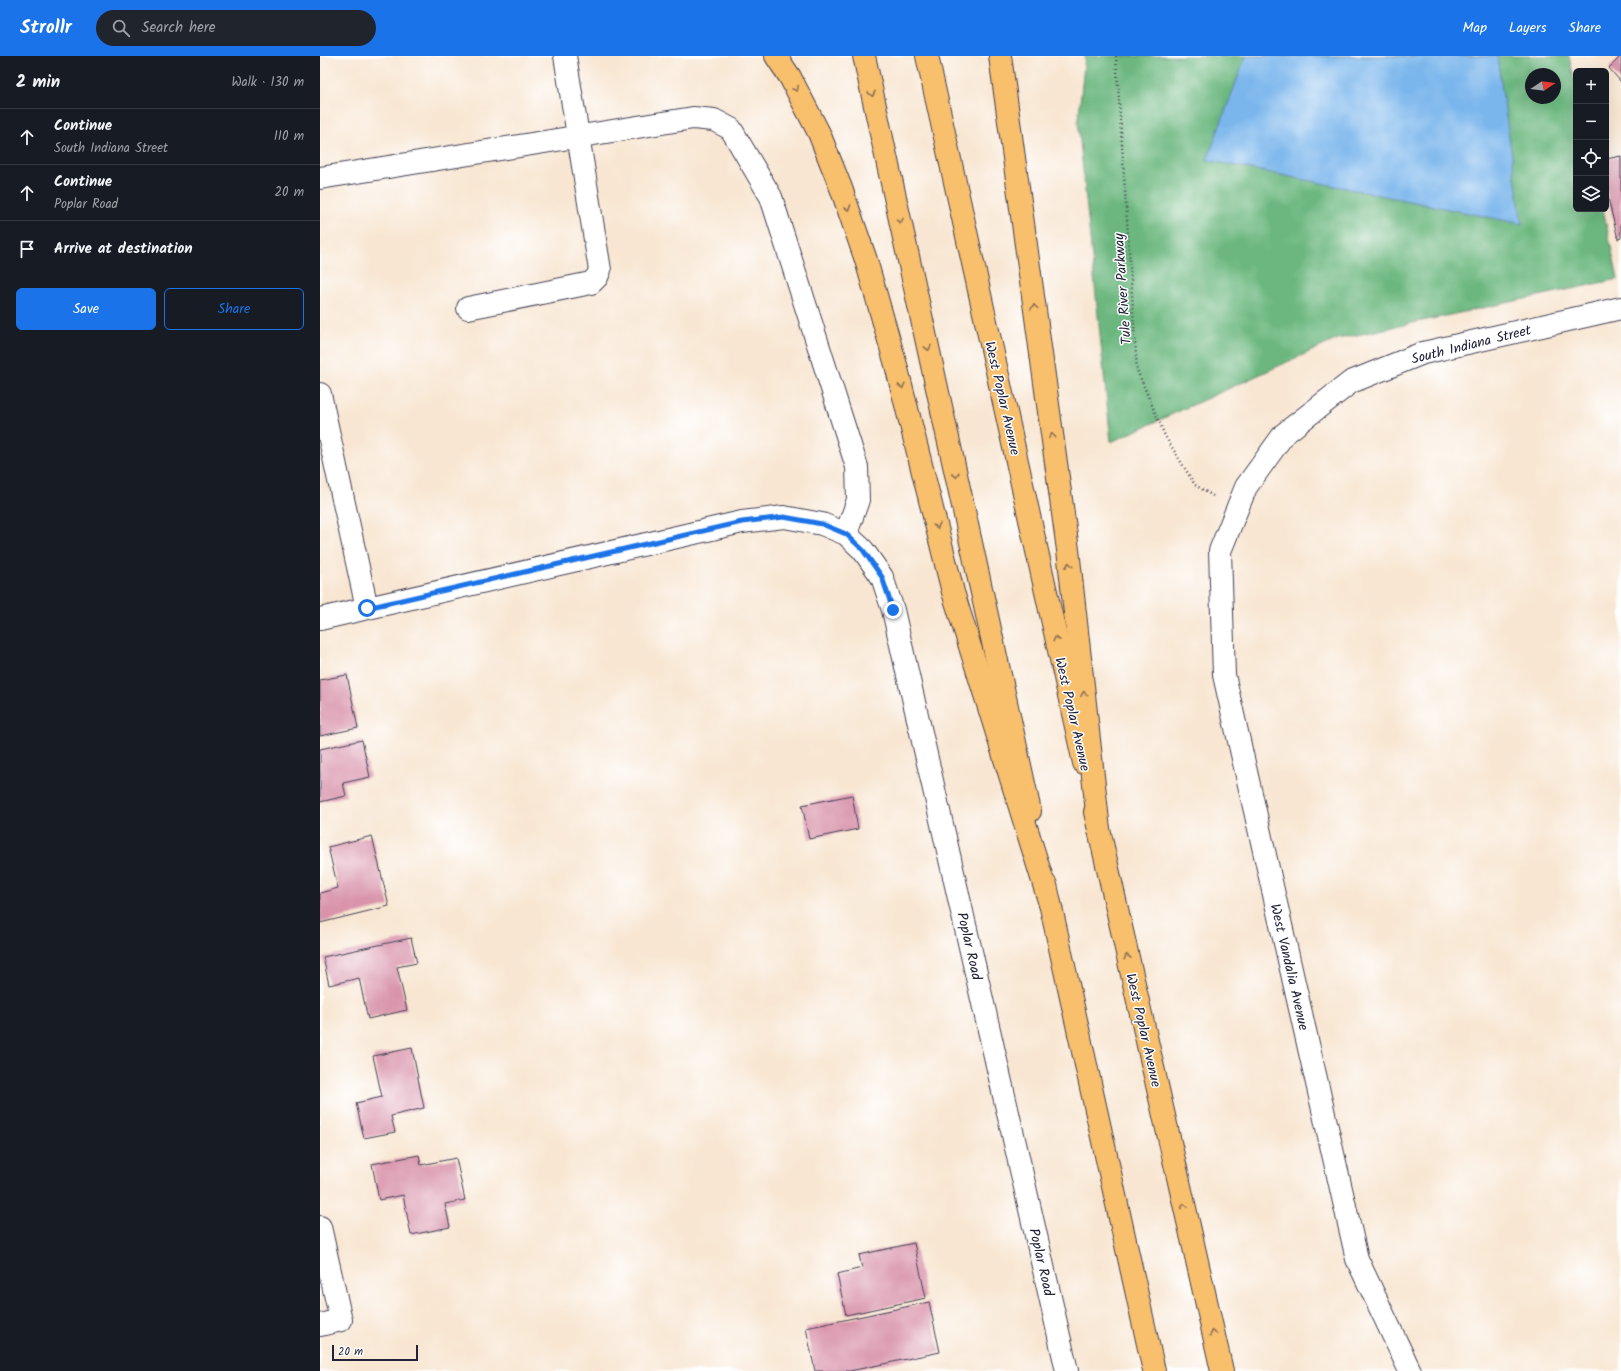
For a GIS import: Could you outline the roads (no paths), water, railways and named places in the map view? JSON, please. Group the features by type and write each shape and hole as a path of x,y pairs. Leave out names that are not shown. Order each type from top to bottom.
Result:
{"main road":[{"path":"776,56 790,77 819,133 841,188 866,260 896,365 953,592 1050,904"},
{"path":"864,56 1154,1371"},
{"name":"West Poplar Avenue","path":"927,56 1098,830 1222,1371"},
{"path":"1000,56 1068,550 1098,830"}],"street":[{"path":"468,308 583,286 591,283 597,277 600,270 565,56"},
{"path":"320,178 693,118 714,120 731,129 771,197 857,466 858,500 846,534 822,524 784,517 742,522 320,619"},
{"name":"South Indiana Street","path":"1220,551 1246,488 1284,434 1351,382 1423,353 1621,308"},
{"path":"320,394 367,608"},
{"name":"Poplar Road","path":"846,534 863,550 882,577 893,610 1067,1371"},
{"name":"West Vandalia Avenue","path":"1220,551 1224,675 1357,1259 1410,1371"},
{"path":"320,1227 341,1320 320,1325"}],"water":[{"path":"1246,56 1497,56 1522,224 1207,160"}]}
